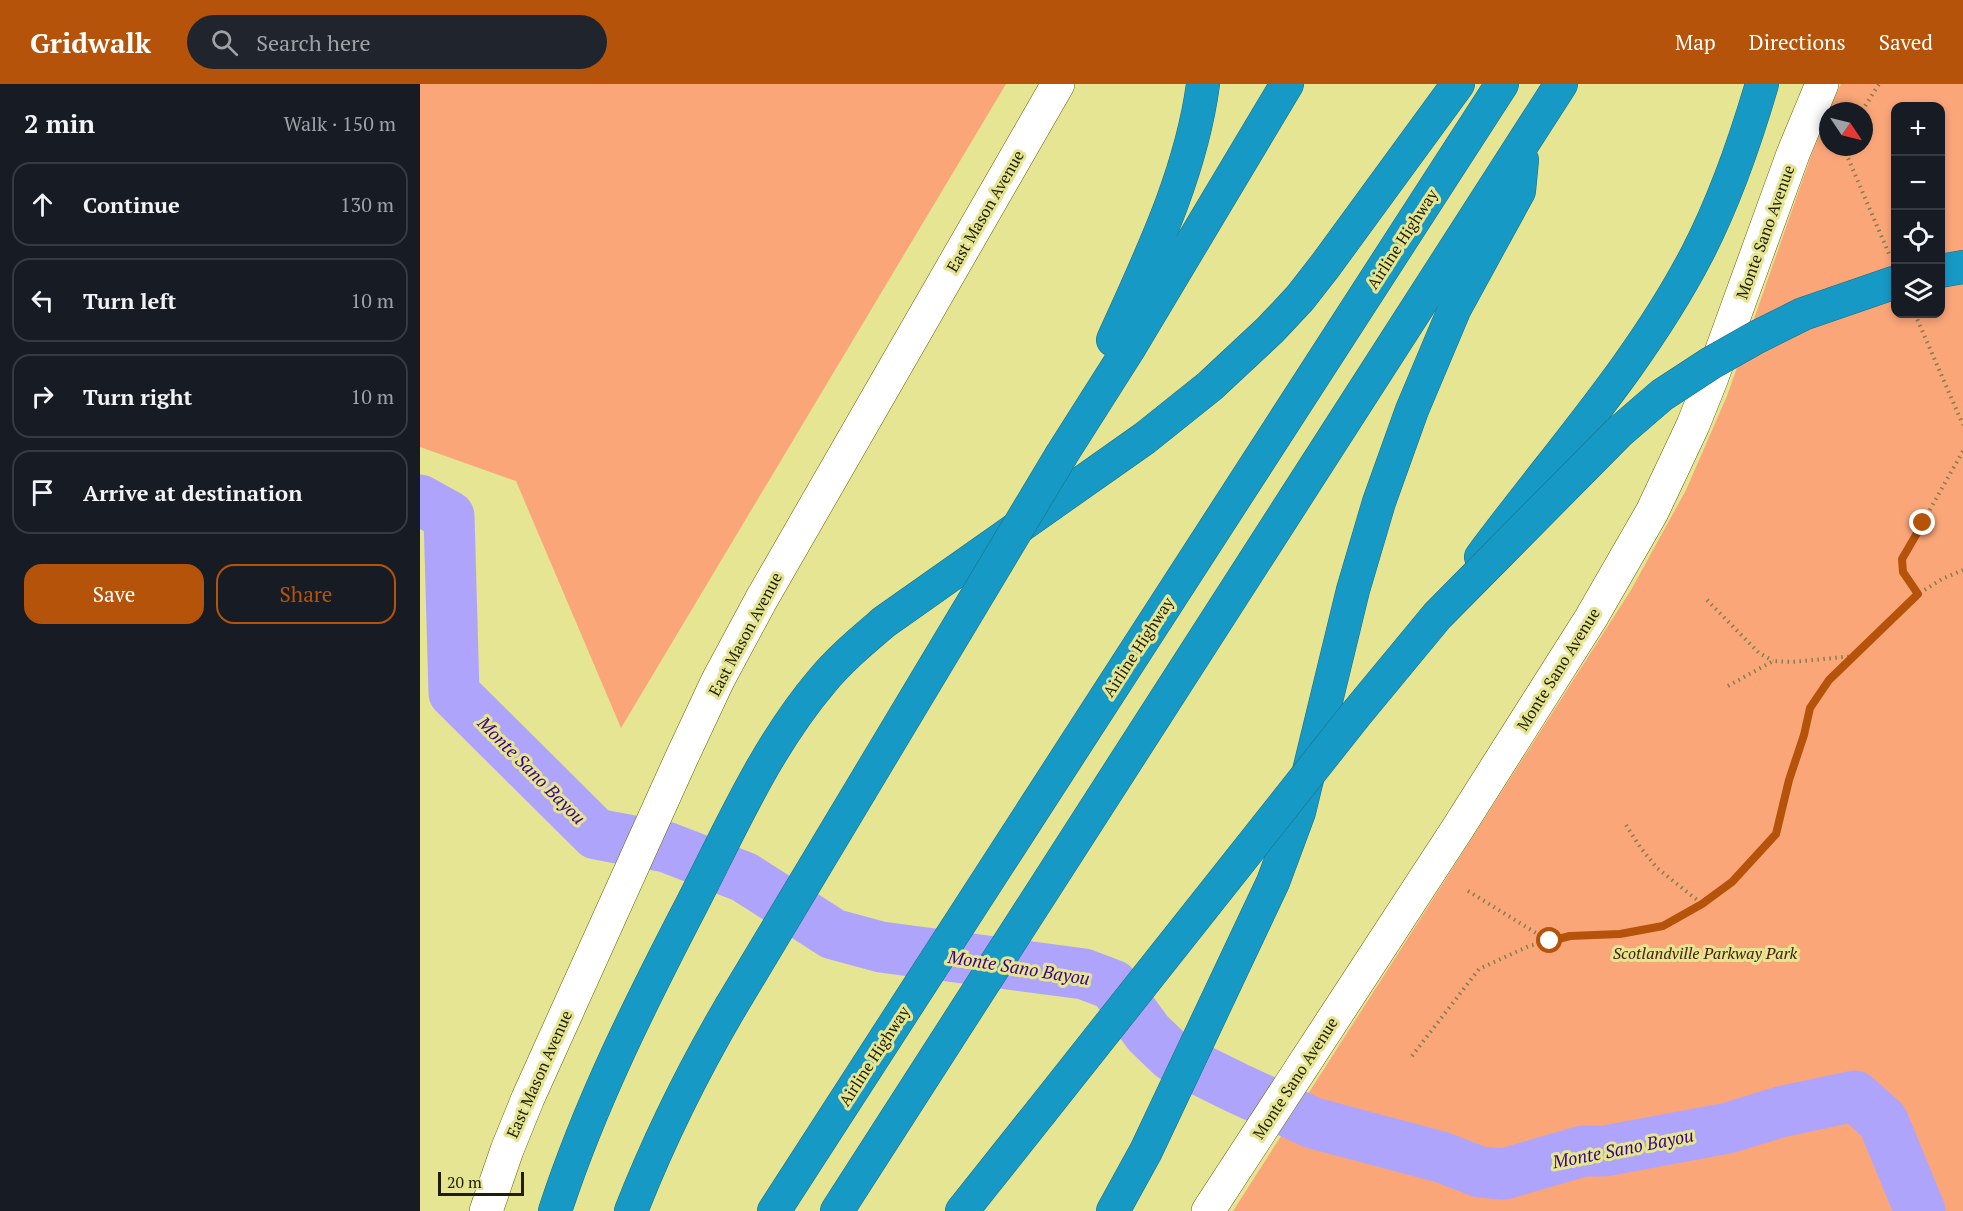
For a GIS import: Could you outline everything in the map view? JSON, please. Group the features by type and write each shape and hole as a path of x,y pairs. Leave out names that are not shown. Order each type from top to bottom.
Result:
{"highway":[{"path":"1062,454 1162,230 1183,171 1203,84"},
{"path":"631,1211 659,1142 730,1008 1287,84"},
{"path":"555,1211 569,1168 596,1101 655,975 753,786 780,739 823,680 862,641 908,604 1176,415 1270,330 1300,298 1325,266 1458,84"},
{"name":"Airline Highway","path":"774,1211 1502,84"},
{"path":"837,1211 1562,84"},
{"path":"963,1211 1356,714 1437,616 1615,382 1664,310 1697,254 1723,198 1762,84"},
{"path":"1113,1211 1146,1151 1274,882 1299,812 1367,540 1416,400 1455,309 1519,191 1523,144"},
{"path":"1945,270 1963,267"},
{"path":"1437,616 1618,433 1662,395 1720,358 1891,271"}],"street":[{"name":"East Mason Avenue","path":"486,1211 518,1122 718,680 761,600 1058,84"},
{"name":"Monte Sano Avenue","path":"1208,1211 1458,828 1591,618 1652,512 1693,425 1711,380 1793,154 1822,84"}],"path":[{"path":"1868,102 1879,84"},
{"path":"1847,156 1891,265"},
{"path":"1917,318 1963,425"},
{"path":"1918,594 1903,572 1902,559 1963,451"},
{"path":"1412,1056 1479,969 1529,946 1570,936 1620,934 1663,926 1702,904 1732,882 1776,834 1810,708 1829,680 1918,594 1942,579 1963,570"},
{"path":"1707,600 1759,652 1773,662"},
{"path":"1728,686 1773,662 1855,656"},
{"path":"1626,825 1657,868 1702,904"},
{"path":"1468,891 1550,941"}],"green space":[{"path":"420,84 1006,84 621,728 516,481 420,447"},
{"name":"Scotlandville Parkway Park","path":"1841,84 1963,84 1963,1211 1233,1211 1631,590 1686,490 1727,396 1819,136 1819,156 1873,156 1873,102 1833,102"}],"waterway":[{"name":"Monte Sano Bayou","path":"420,500 449,516 454,693 596,834 666,847 744,877 833,934 881,947 1084,974 1113,985 1148,1033 1172,1056 1313,1123 1441,1157 1480,1172 1504,1174 1583,1151 1605,1151 1728,1128 1780,1112 1855,1096 1883,1121 1920,1211"}],"route":[{"path":"1550,941 1570,936 1620,934 1663,926 1702,904 1732,882 1776,834 1810,708 1829,680 1918,594 1903,572 1902,559 1923,523"}]}
